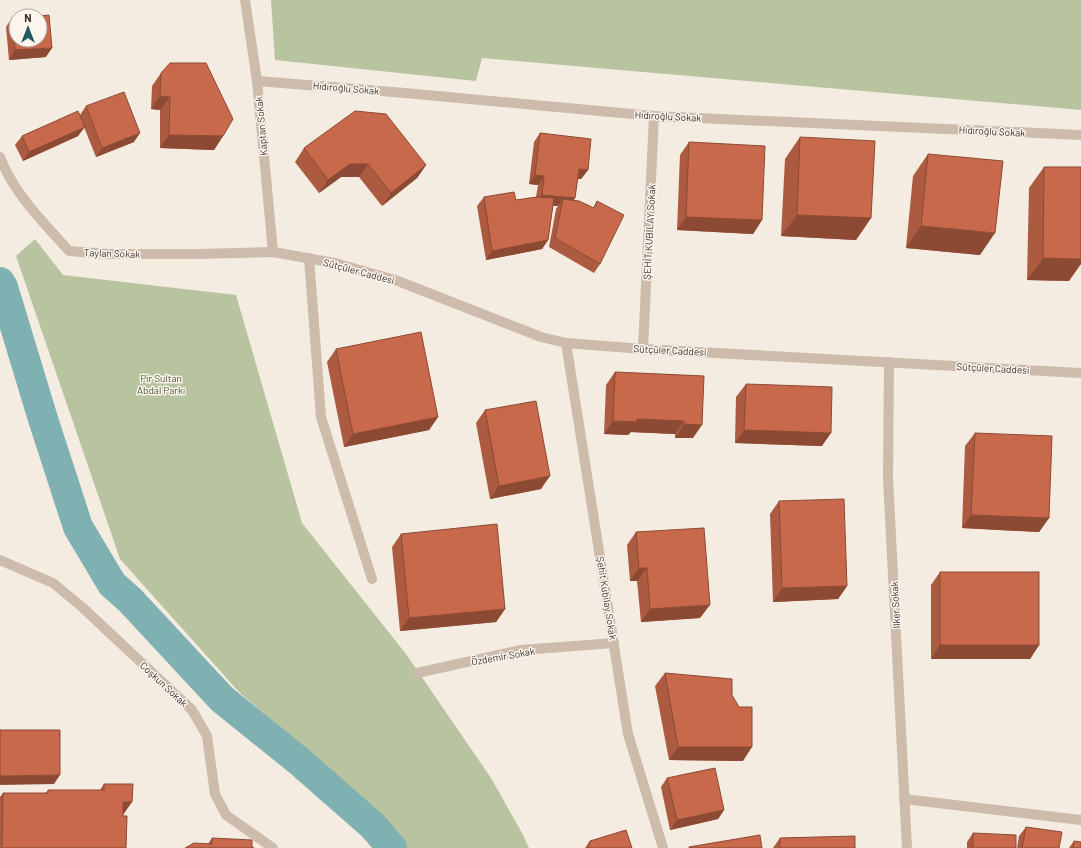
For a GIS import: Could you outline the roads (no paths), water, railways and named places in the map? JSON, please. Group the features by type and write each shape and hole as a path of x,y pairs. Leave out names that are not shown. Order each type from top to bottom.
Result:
{"street":[{"name":"Kaptan Sokak","path":"245,0 257,81 273,252"},
{"name":"Hıdıroğlu Sokak","path":"257,81 654,116 1081,135"},
{"name":"ŞEHİT KUBİLAY Sokak","path":"643,348 654,116"},
{"name":"Taylan Sokak","path":"0,157 5,171 32,210 69,251 108,254 273,252"},
{"name":"Sütçüler Caddesi","path":"273,252 335,263 398,281 541,338 566,343 1081,372"},
{"path":"309,258 321,417 372,578"},
{"name":"Şehit Kubilay Sokak","path":"566,343 628,734 663,848"},
{"name":"Ilker Sokak","path":"889,362 888,478 907,848"},
{"name":"Coşkun Sokak","path":"0,560 53,583 82,607 192,710 207,736 215,794 226,815 273,848"},
{"name":"Özdemir Sokak","path":"417,673 521,650 614,643"},
{"path":"904,799 1081,820"}],"waterway":[{"path":"0,282 3,287 78,527 112,584 130,600 222,699 299,761 373,826 392,848"}],"park label":[{"name":"Pir Sultan Abdal Parkı","path":"161,384"}]}
